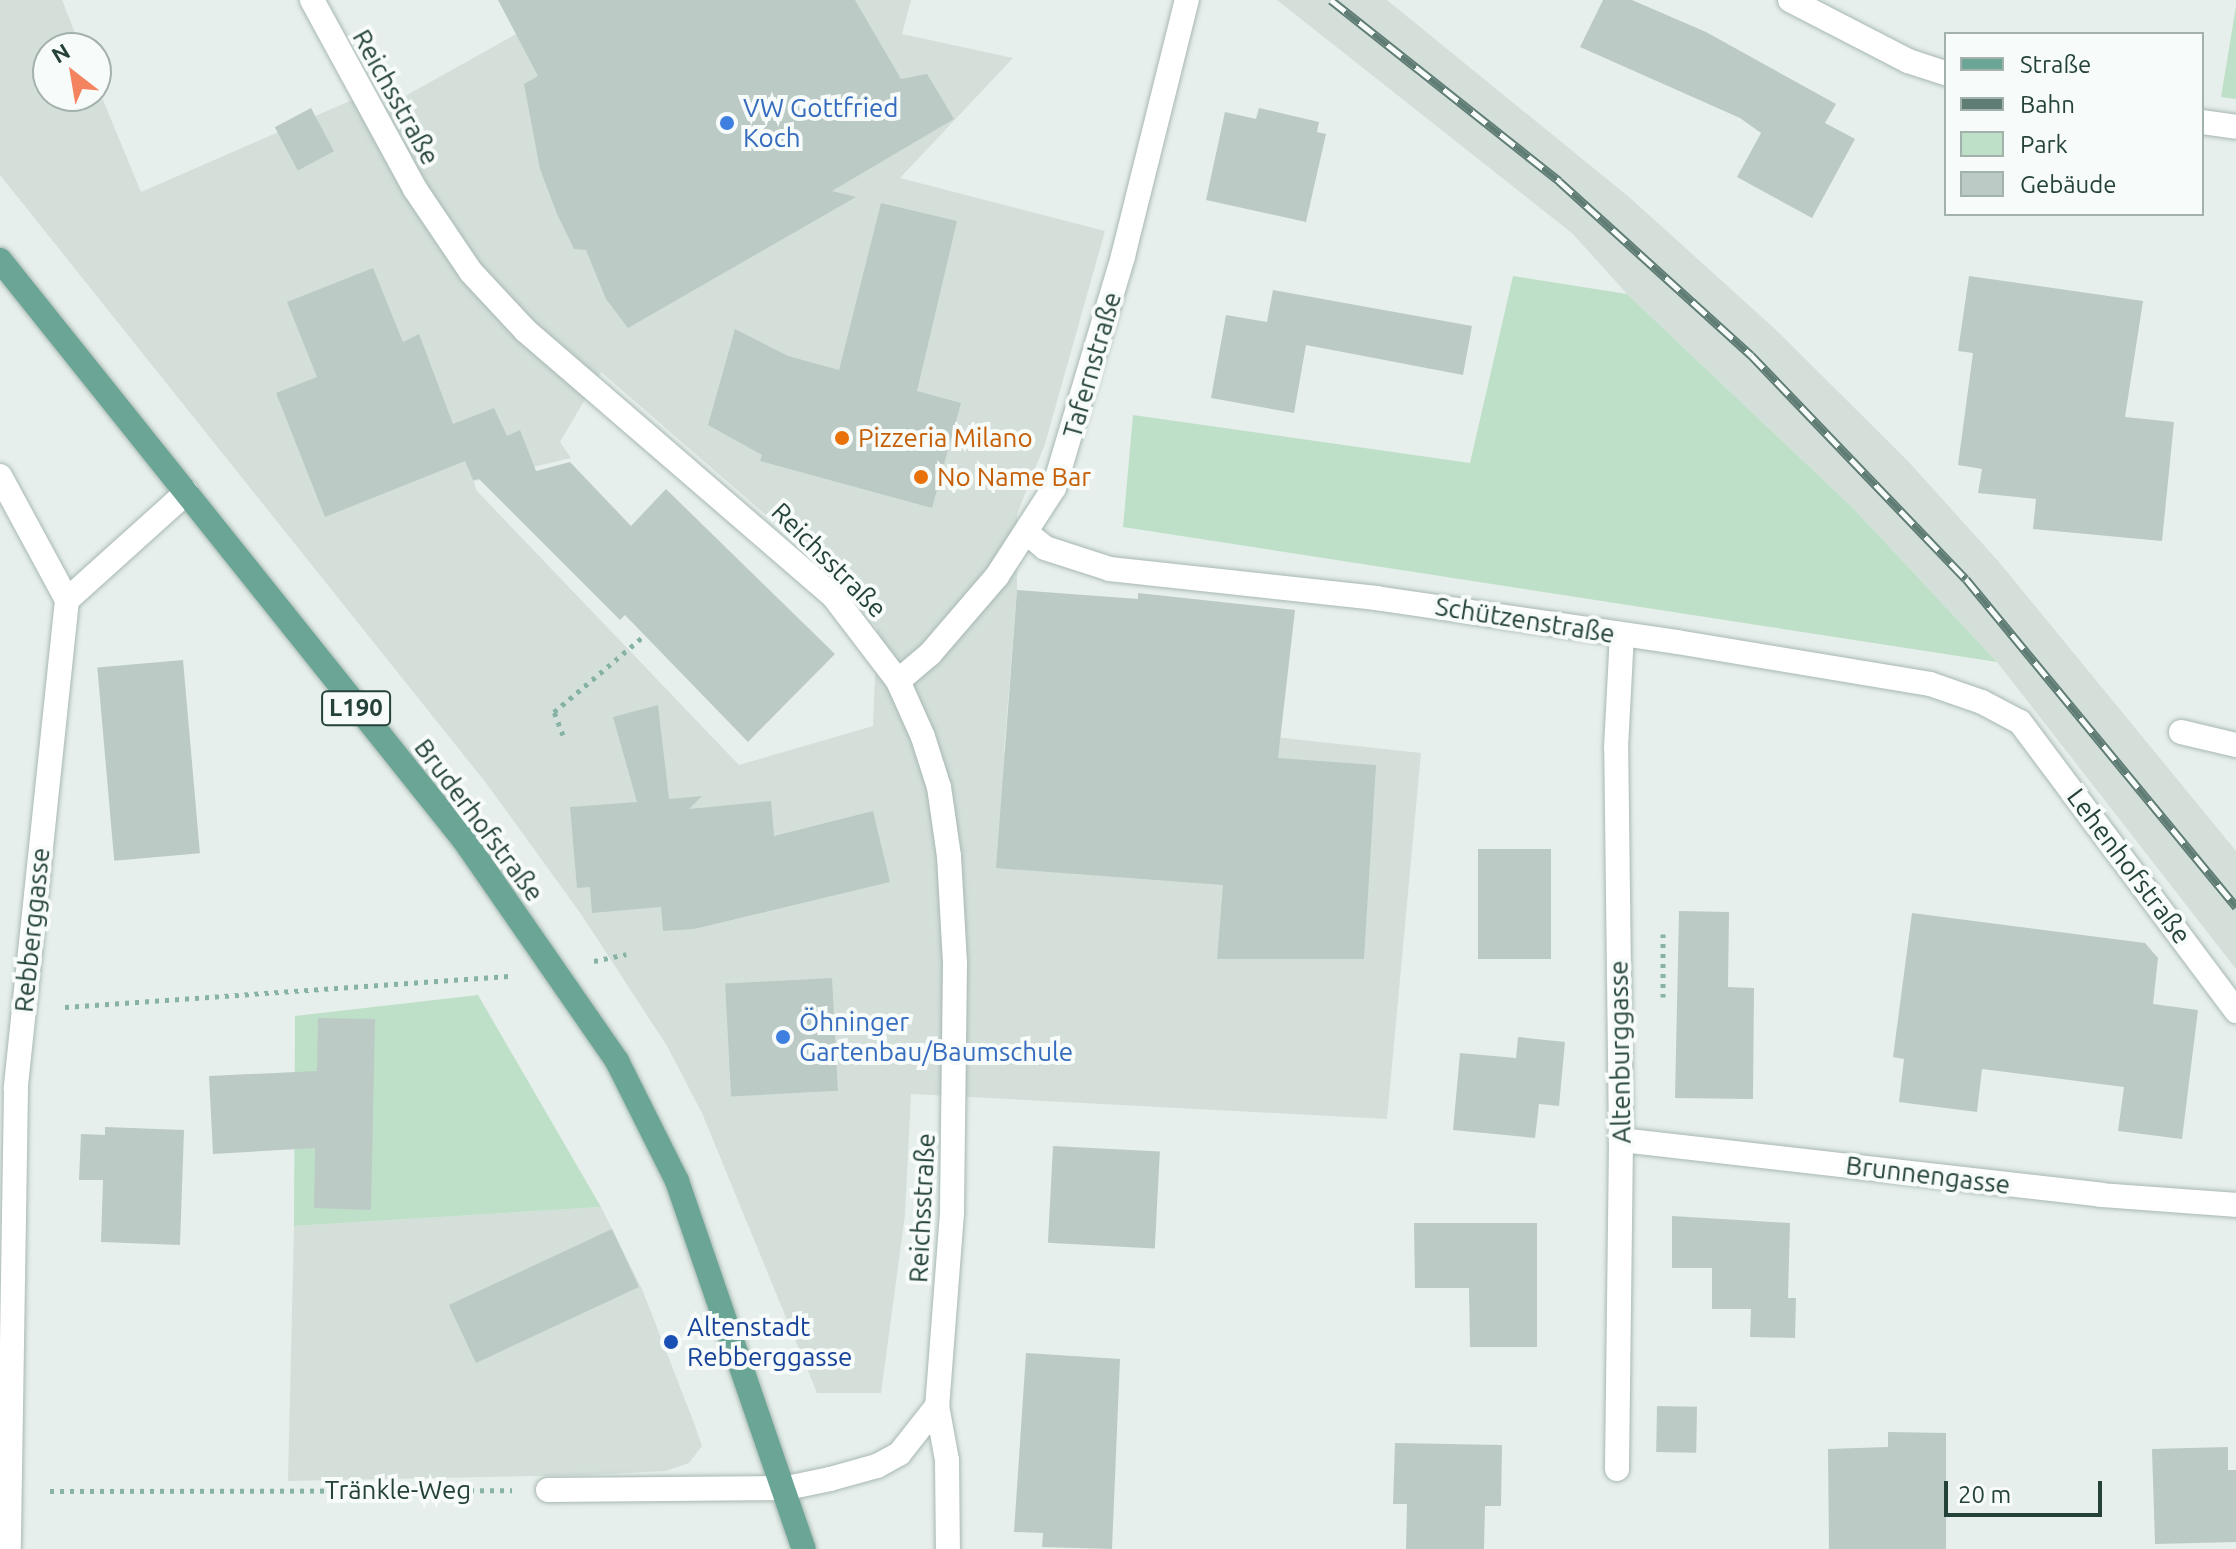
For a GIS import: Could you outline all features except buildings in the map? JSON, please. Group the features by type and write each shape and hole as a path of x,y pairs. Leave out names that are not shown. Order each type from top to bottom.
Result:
{"main road":[{"name":"Bruderhofstraße","path":"0,260 464,840 617,1061 677,1181 787,1488"},
{"name":"L190","path":"787,1488 804,1549"}],"street":[{"name":"Reichsstraße","path":"312,0 415,189 471,272 526,331 782,547 834,597 898,681 939,787 954,950 952,1213 937,1406 947,1460 948,1549"},
{"name":"Tafernstraße","path":"898,681 930,654 1028,534 1067,450 1160,117 1187,0"},
{"path":"1790,0 1908,61 1944,72"},
{"path":"2204,122 2236,127"},
{"path":"0,476 67,600 187,492"},
{"name":"Schützenstraße","path":"1028,534 1045,548 1110,569 1376,598 1930,684 2020,722"},
{"name":"Rebberggasse","path":"9,1549 14,1151 24,1010 67,600"},
{"name":"Altenburggasse","path":"1617,1469 1621,1140 1616,748 1622,635"},
{"name":"Lehenhofstraße","path":"2020,722 2236,1011"},
{"path":"2181,732 2236,745"},
{"name":"Brunnengasse","path":"1621,1140 2101,1195 2236,1205"},
{"path":"548,1490 787,1488 877,1466 900,1453 937,1406"}],"path":[{"path":"563,735 554,712 645,635"},
{"path":"1663,934 1663,1012"},
{"path":"24,1010 478,982 626,954"},
{"name":"Tränkle-Weg","path":"9,1491 548,1490"}],"shaded area":[{"path":"0,0 62,0 75,32 32,32 32,112 108,112 141,192 361,96 373,114 577,0 911,0 902,34 1013,58 900,178 1105,231 1045,444 1017,514 1017,590 1004,752 1126,762 1130,721 1421,753 1387,1119 911,1094 905,1215 881,1393 817,1393 702,1113 667,1046 581,914 486,783 0,175","holes":["601,372 826,567 877,628 873,726 739,765 476,490 474,481 571,458 560,442"]},
{"path":"1277,0 1387,0 1629,197 1774,328 1907,460 1999,562 2236,851 2236,969 1997,662 1853,508 1627,294 1573,234"},
{"path":"601,1207 642,1289 702,1446 689,1463 666,1471 585,1475 288,1481 294,1226"}],"green space":[{"path":"2236,6 2236,99 2221,97"},
{"path":"1513,276 1627,294 1853,508 1997,662 1123,527 1133,415 1470,463"},
{"path":"478,995 601,1207 294,1226 295,1016"}],"railway":[{"path":"1331,0 1559,181 1751,355 1966,579 2236,907"}],"place":[{"name":"VW Gottfried Koch","path":"727,123"},
{"name":"Pizzeria Milano","path":"842,438"},
{"name":"No Name Bar","path":"921,477"},
{"name":"Öhninger Gartenbau/Baumschule","path":"783,1037"},
{"name":"Altenstadt Rebberggasse","path":"671,1342"}]}
